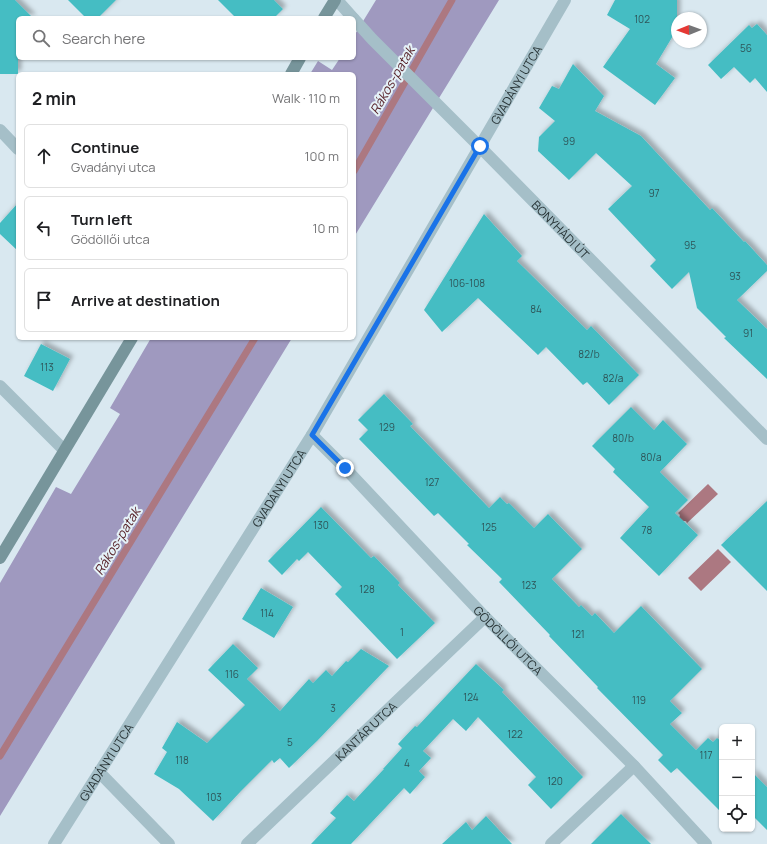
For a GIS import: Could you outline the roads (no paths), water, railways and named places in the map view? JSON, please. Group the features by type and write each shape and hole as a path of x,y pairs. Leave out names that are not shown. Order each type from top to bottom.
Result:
{"street":[{"path":"325,16 336,0"},
{"name":"BONYHÁDI ÚT","path":"336,0 352,16"},
{"name":"GVADÁNYI UTCA","path":"54,844 312,435 565,0"},
{"name":"BONYHÁDI ÚT","path":"356,20 372,39 480,146 767,439"},
{"path":"292,72 299,60"},
{"path":"0,130 16,147"},
{"path":"0,558 131,340"},
{"path":"0,386 64,450"},
{"name":"GÖDÖLLŐI UTCA","path":"312,435 485,617 634,766 706,844"},
{"name":"KANTÁR UTCA","path":"247,844 485,617"},
{"path":"551,844 634,766"},
{"path":"100,772 170,844"}],"waterway":[{"name":"Rákos-patak","path":"356,168 452,0"},
{"name":"Rákos-patak","path":"0,756 254,340"}]}
